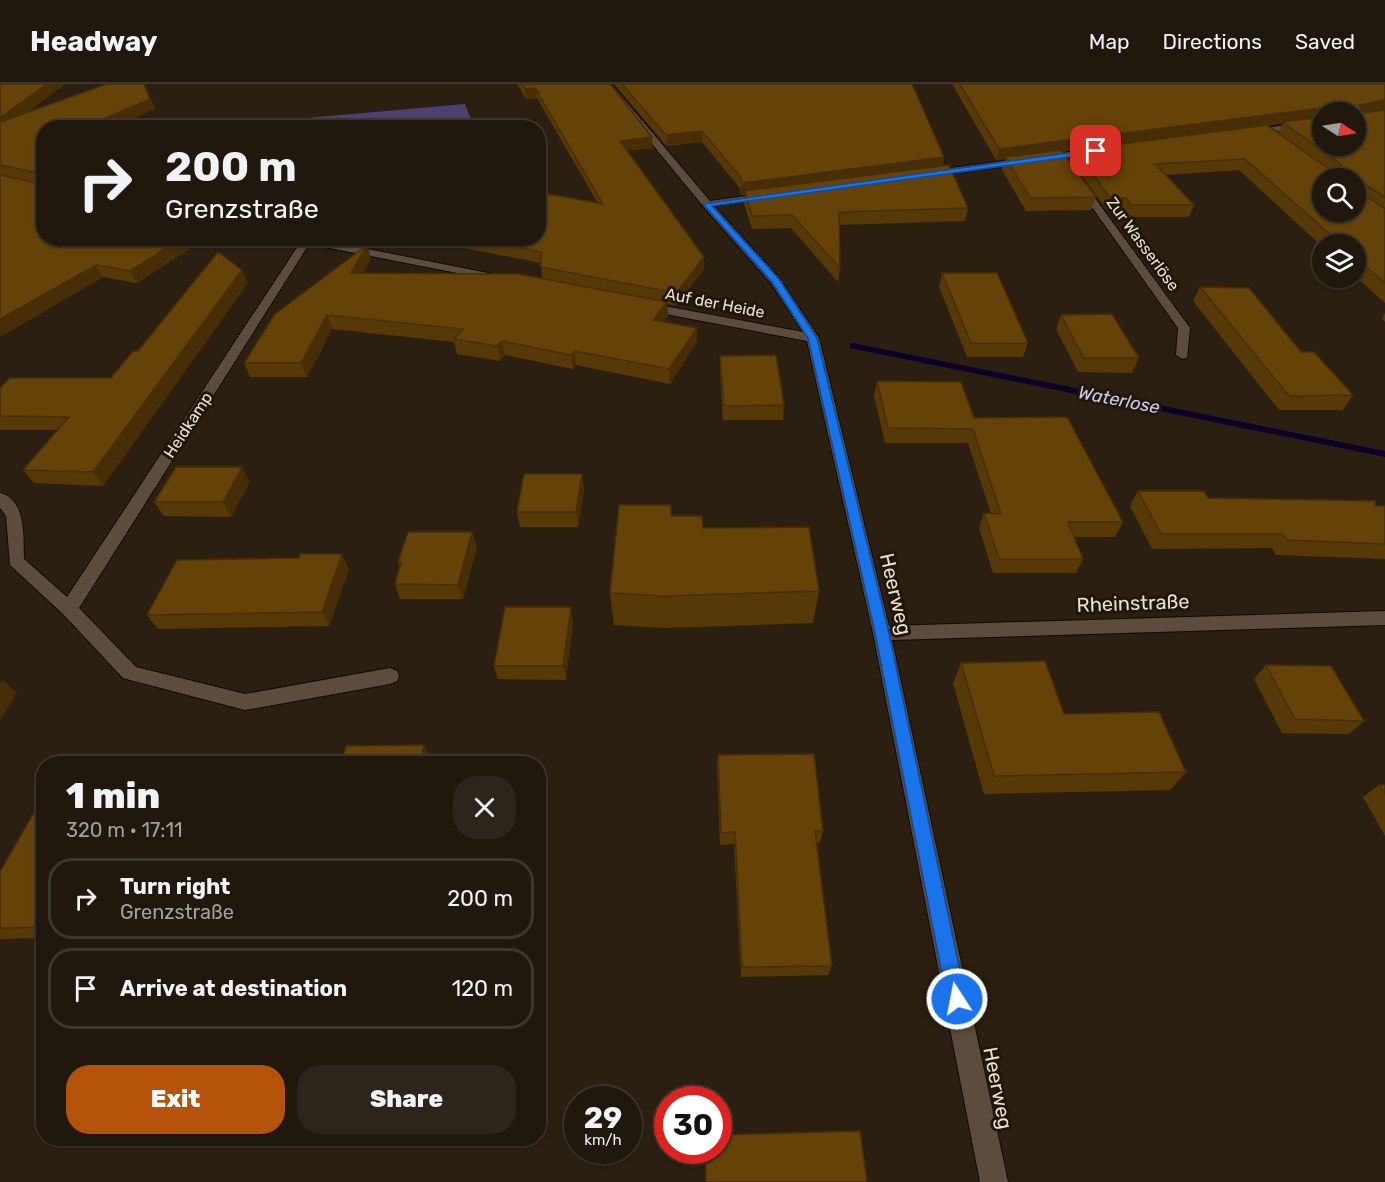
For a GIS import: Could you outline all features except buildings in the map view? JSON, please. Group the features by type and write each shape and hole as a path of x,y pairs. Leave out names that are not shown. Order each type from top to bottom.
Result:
{"street":[{"name":"Heerweg","path":"607,84 707,204 776,280 813,338 882,633 994,1182"},
{"path":"1240,133 1312,123"},
{"path":"1264,130 1273,137"},
{"path":"915,176 1066,165 1107,150"},
{"name":"Zur Wasserlöse","path":"1066,165 1184,328 1182,355"},
{"path":"707,204 776,195"},
{"name":"Heidkamp","path":"69,609 295,246"},
{"path":"330,246 513,281"},
{"name":"Auf der Heide","path":"628,303 813,338"},
{"path":"0,498 14,515 16,561 69,609 129,673 245,702 390,676"},
{"name":"Rheinstraße","path":"882,633 1382,623"}],"shaded area":[{"path":"465,104 471,120 295,120"}],"waterway":[{"name":"Waterlose","path":"853,346 1385,454"}],"route":[{"path":"957,999 882,633 813,338 776,280 707,204 1096,151"}]}
